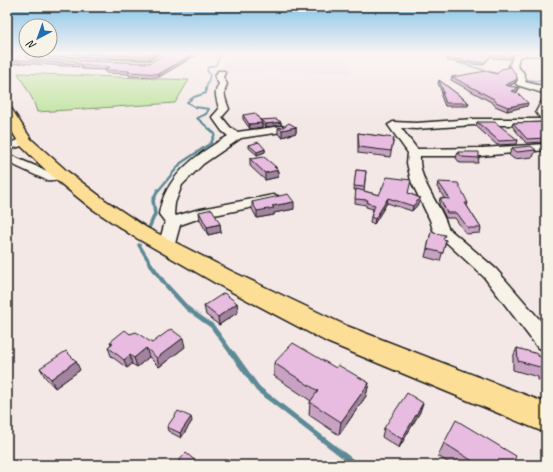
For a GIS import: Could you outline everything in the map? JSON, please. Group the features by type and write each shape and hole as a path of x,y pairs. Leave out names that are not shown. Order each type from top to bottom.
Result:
{"main road":[{"path":"7,111 16,145 61,175 98,204 140,232 166,247 336,334 546,418"}],"street":[{"path":"220,75 219,77 223,84 220,89 220,100 224,109 217,117 236,137"},
{"path":"520,75 522,80 520,83 546,91"},
{"path":"546,100 541,112 546,119"},
{"path":"546,122 474,122 416,126 393,125 414,153 413,163 418,181 438,220 441,230 490,273 546,342"},
{"path":"173,222 166,214 166,205 170,192 176,182 202,157 226,141 236,137 282,129"},
{"path":"414,153 474,152 546,147"},
{"path":"7,158 51,177 61,175"},
{"path":"173,222 196,214 277,198"},
{"path":"166,247 173,222"}],"green space":[{"path":"19,75 68,75 189,80 175,103 37,112 33,100"}],"building":[{"path":"463,75 516,75 516,80 505,85 519,88 511,91 518,93 528,103 508,107 496,102 494,99 452,77"},
{"path":"439,80 469,103 446,103"},
{"path":"255,113 262,123 249,124 243,115"},
{"path":"276,119 281,122 266,124 260,120"},
{"path":"477,122 495,122 518,140 499,141"},
{"path":"546,122 546,137 544,137 546,138 527,139 513,123"},
{"path":"289,123 296,127 282,130 278,128 283,127"},
{"path":"358,133 394,138 391,151 359,147"},
{"path":"259,142 265,149 257,152 249,145"},
{"path":"531,146 536,150 517,152 512,148"},
{"path":"458,152 479,152 479,158 462,157"},
{"path":"264,157 278,170 265,173 250,159"},
{"path":"356,170 366,171 364,187 354,186"},
{"path":"387,177 411,180 408,193 420,198 413,206 388,198 375,219 371,217 375,205 367,203 368,200 355,199 356,189 379,195"},
{"path":"438,182 458,183 468,203 465,203 481,228 468,228 457,213 447,213 440,198 450,199"},
{"path":"288,194 294,202 272,206 274,208 257,211 252,202"},
{"path":"212,209 220,224 207,227 199,212"},
{"path":"431,232 445,235 443,239 446,240 443,253 427,249"},
{"path":"224,293 237,303 218,317 204,306"},
{"path":"171,329 183,338 157,358 146,348 134,358 130,355 124,360 108,347 113,343 110,342 125,330 130,334 136,332 152,343"},
{"path":"293,343 336,368 338,365 369,383 341,422 310,402 318,391 274,363"},
{"path":"517,348 546,358 546,372 543,368 518,361"},
{"path":"66,351 76,361 51,379 40,368"},
{"path":"407,393 423,403 402,439 384,428"},
{"path":"178,411 191,417 180,433 167,427"},
{"path":"456,420 516,456 512,465 479,465 444,443"},
{"path":"186,453 197,462 194,465 175,465"}],"waterway":[{"path":"206,89 210,75"},
{"path":"521,79 546,82"},
{"path":"206,89 206,93 194,97 187,102 195,107 209,109 206,114 197,118 215,134"},
{"path":"158,191 181,163 211,143 215,134"},
{"path":"149,228 155,214 153,200 158,190"},
{"path":"139,245 150,263"},
{"path":"149,262 165,284 188,309 212,326 233,355"},
{"path":"233,354 258,389 356,465"}]}
